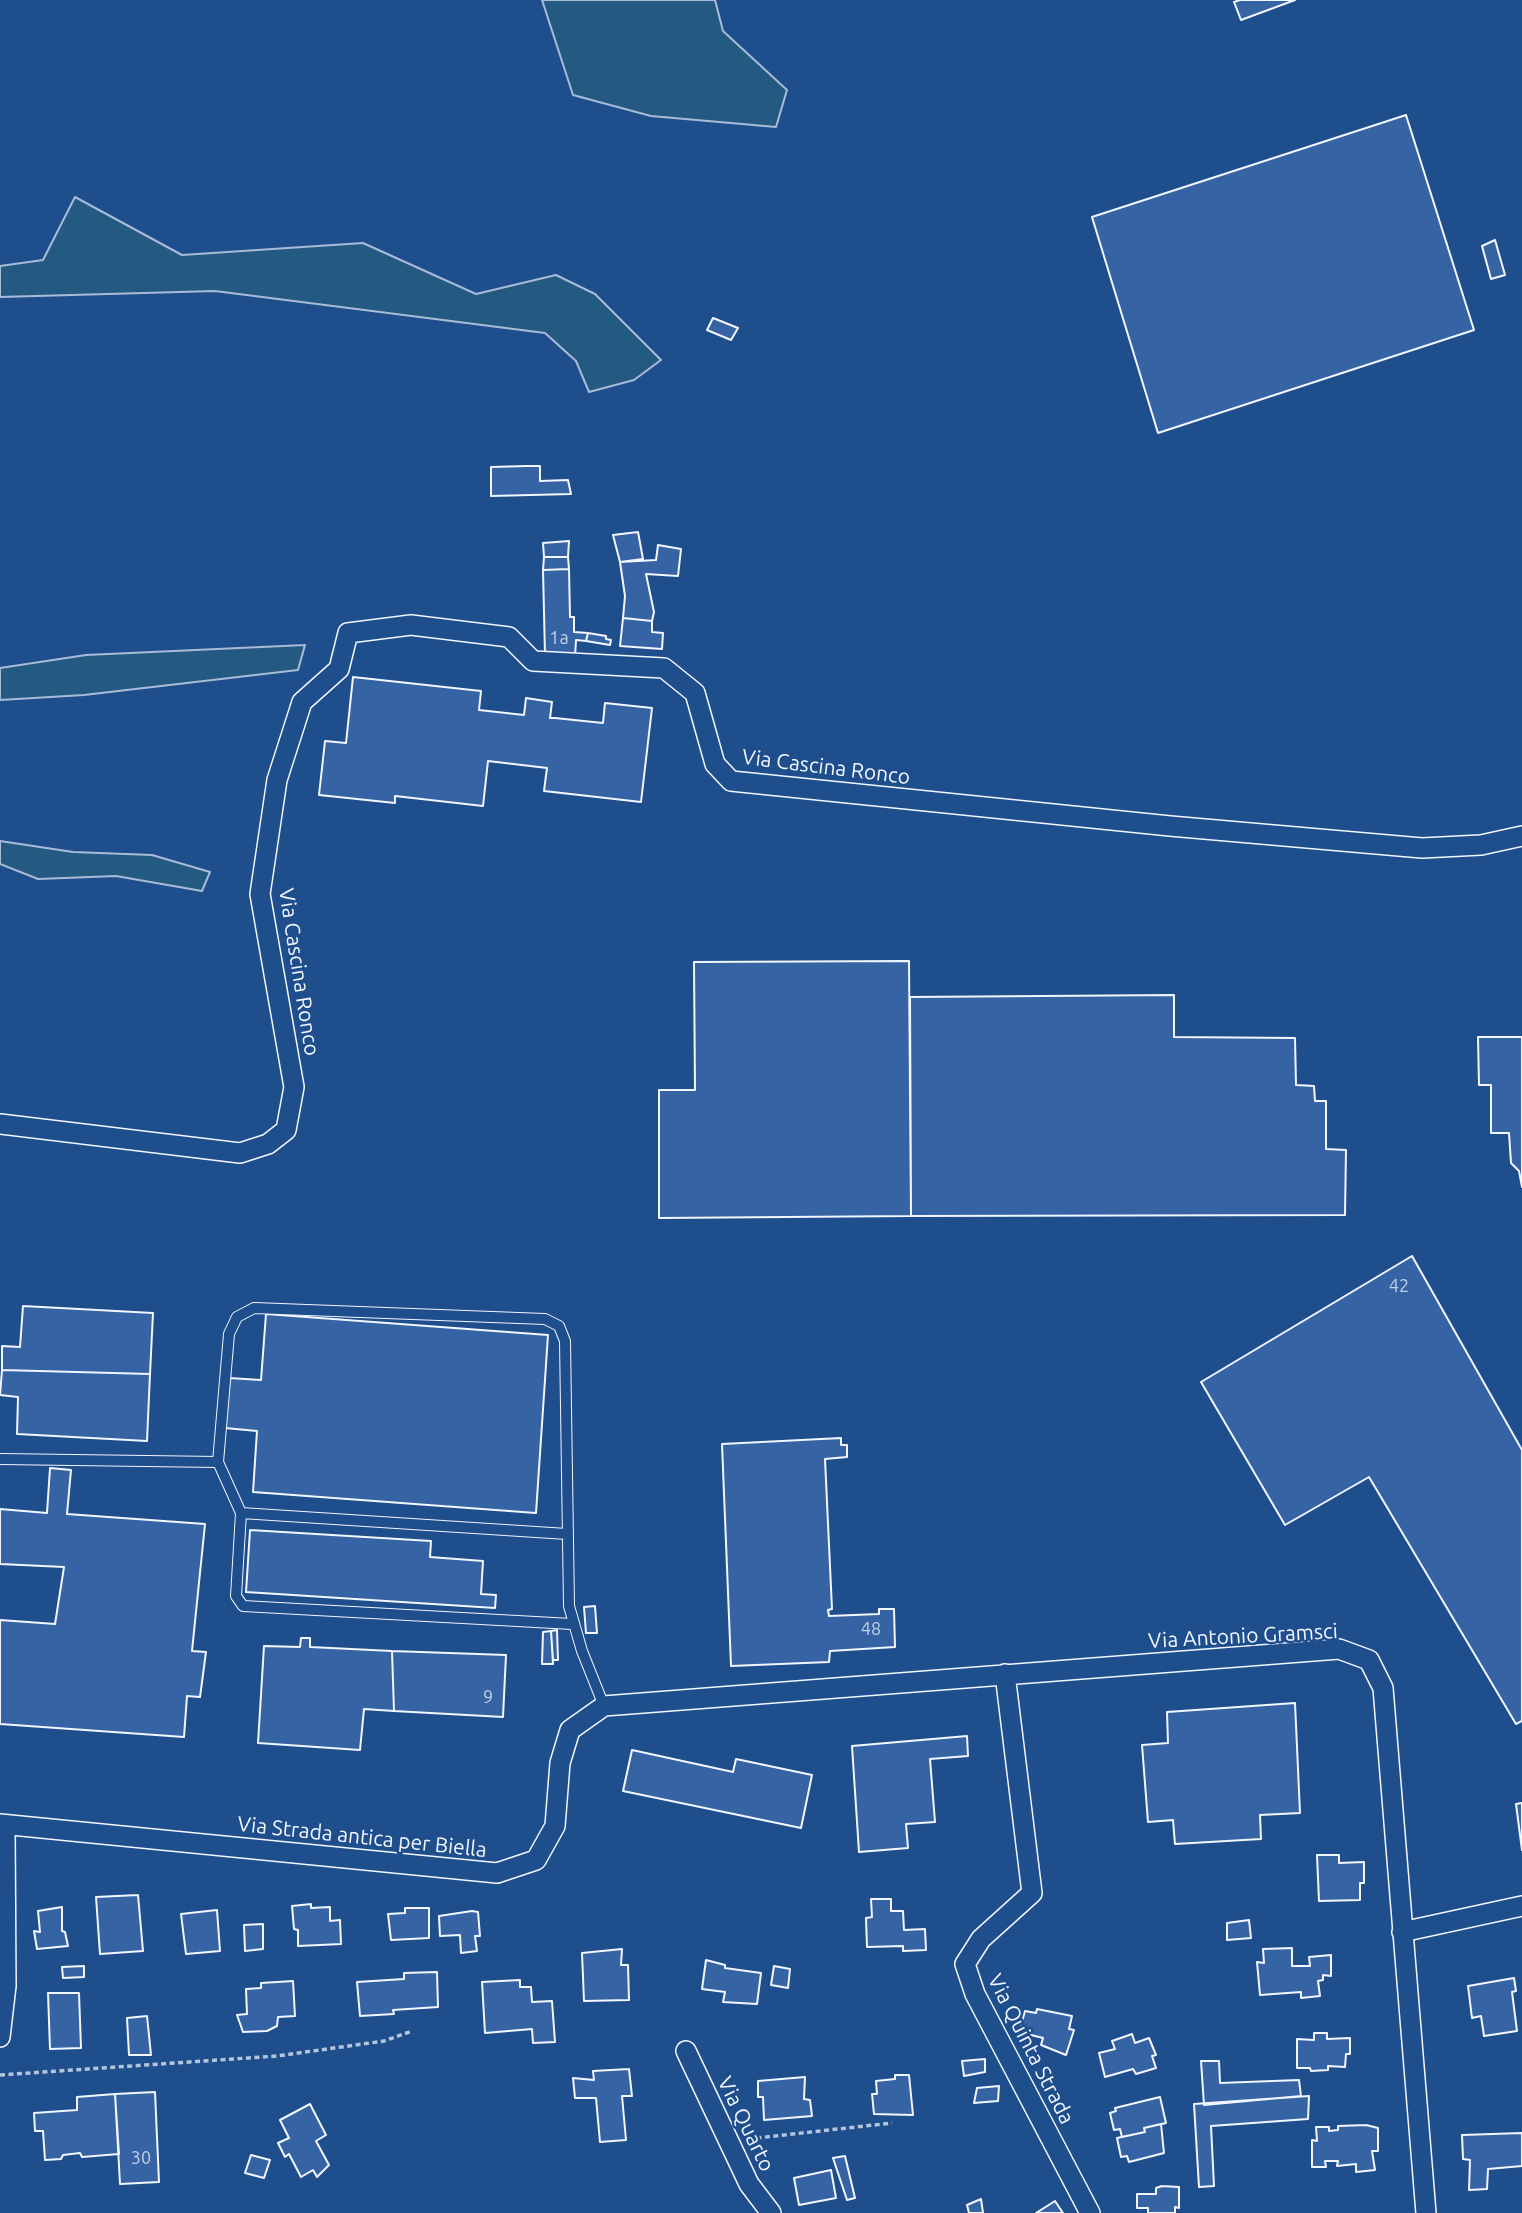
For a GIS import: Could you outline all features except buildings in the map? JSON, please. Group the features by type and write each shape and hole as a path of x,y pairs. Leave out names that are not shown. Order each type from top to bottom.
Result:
{"street":[{"name":"Via Cascina Ronco","path":"0,1124 240,1153 268,1144 286,1130 294,1087 260,894 277,780 302,702 339,669 348,633 411,625 509,636 533,661 664,668 695,693 715,764 731,781 1170,826 1422,848 1481,845 1522,836"},
{"name":"Via Antonio Gramsci","path":"604,1706 1339,1649 1369,1660 1383,1688 1426,2213"},
{"name":"Via Quinta Strada","path":"1005,1674 1032,1893 981,1940 965,1964 975,1994 1090,2213"},
{"name":"Via Strada antica per Biella","path":"2,1825 497,1873 536,1860 555,1826 560,1763 570,1730 604,1706"},
{"path":"0,2037 6,1986 2,1825"},
{"path":"1402,1932 1522,1906"},
{"name":"Via Quarto","path":"686,2051 749,2184 771,2213"}],"lane":[{"path":"572,1624 243,1605 236,1596 241,1513 218,1462 229,1334 237,1317 254,1308 545,1320 559,1326 565,1341 569,1606 572,1624 604,1706"},
{"path":"0,1459 218,1462"},
{"path":"241,1513 567,1534"}],"path":[{"path":"0,2075 277,2056 372,2044 412,2031"},
{"path":"728,2141 892,2123"}],"shaded area":[{"path":"542,0 715,0 723,31 787,90 776,127 651,116 573,95"},
{"path":"75,197 182,255 363,243 476,294 556,275 595,294 661,360 634,380 589,392 576,361 545,333 215,291 0,297 0,266 43,260"},
{"path":"305,645 298,670 84,695 0,700 0,668 86,655"},
{"path":"0,841 73,852 152,855 210,872 202,891 116,876 38,879 0,864"}]}
